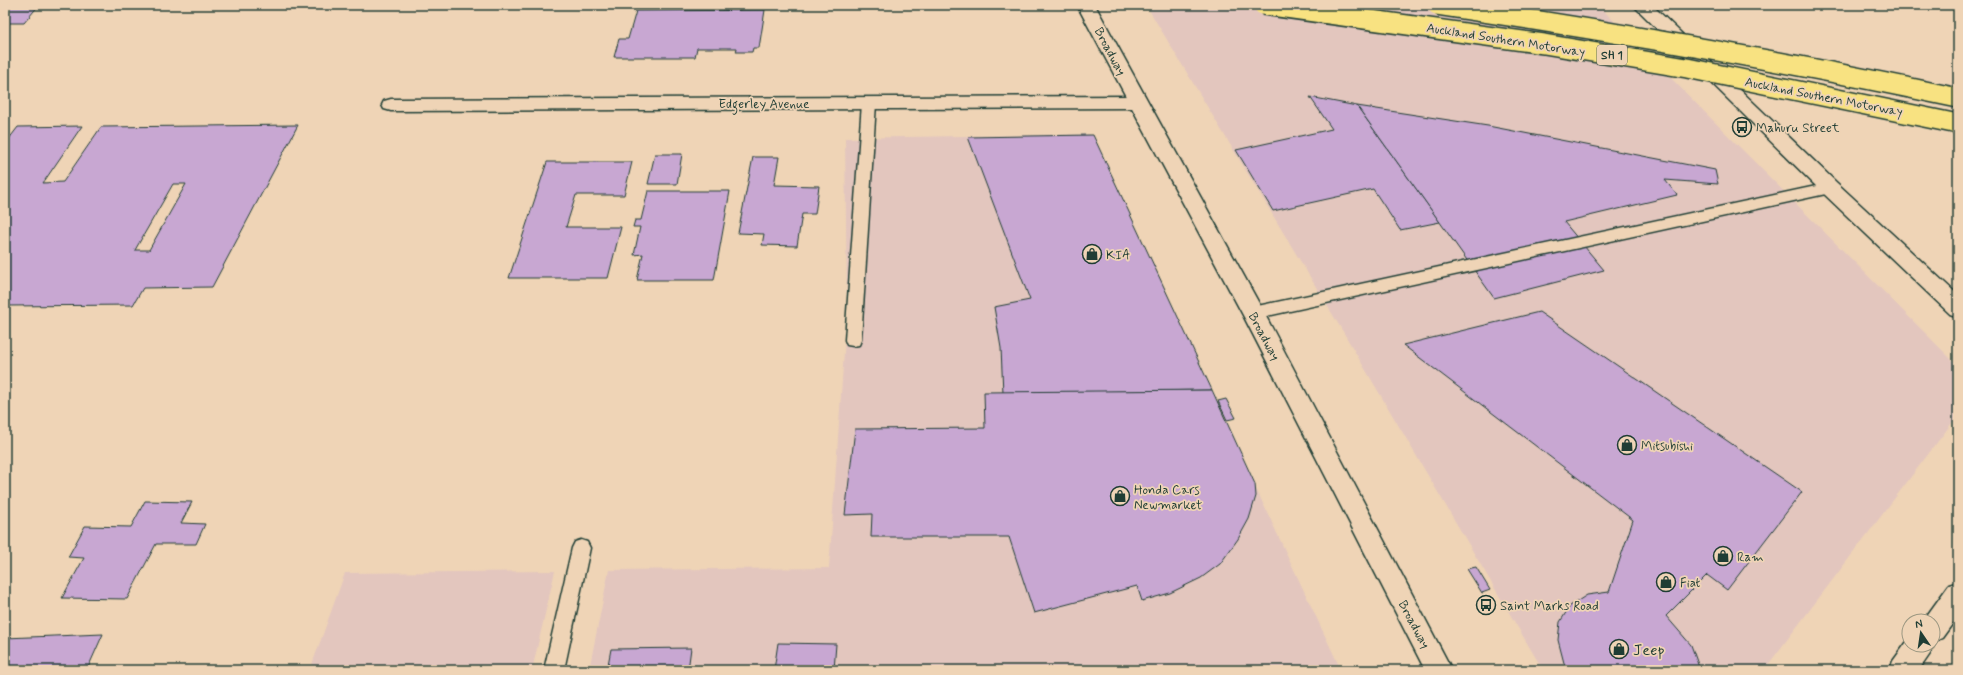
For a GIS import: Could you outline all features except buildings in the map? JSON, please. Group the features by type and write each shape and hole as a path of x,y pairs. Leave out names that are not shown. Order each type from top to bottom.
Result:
{"highway":[{"name":"Auckland Southern Motorway","path":"1264,5 1544,44 1687,68 1958,124"},
{"name":"Auckland Southern Motorway","path":"1436,5 1592,28 1738,53 1958,98"}],"street":[{"name":"Broadway","path":"1086,5 1253,313 1440,670"},
{"path":"1642,5 1830,188 1958,308"},
{"name":"Edgerley Avenue","path":"391,105 1138,102"},
{"path":"1941,618 1958,594"},
{"path":"1903,670 1915,653"}],"lane":[{"path":"853,340 869,103"},
{"path":"1253,313 1830,188"},
{"path":"554,670 581,548"}],"shaded area":[{"path":"1146,5 1598,5 1958,366 1958,415 1764,670 1543,670 1345,335"},
{"path":"1090,134 1341,670 589,670 609,570 829,568 847,308 845,138"},
{"path":"555,571 532,670 310,670 345,573"}],"place":[{"name":"Mahuru Street","path":"1742,127"},
{"name":"KIA","path":"1092,254"},
{"name":"Mitsubishi","path":"1627,445"},
{"name":"Honda Cars Newmarket","path":"1120,496"},
{"name":"Ram","path":"1723,556"},
{"name":"Fiat","path":"1666,582"},
{"name":"Saint Marks Road","path":"1486,605"},
{"name":"Jeep","path":"1619,649"}]}
